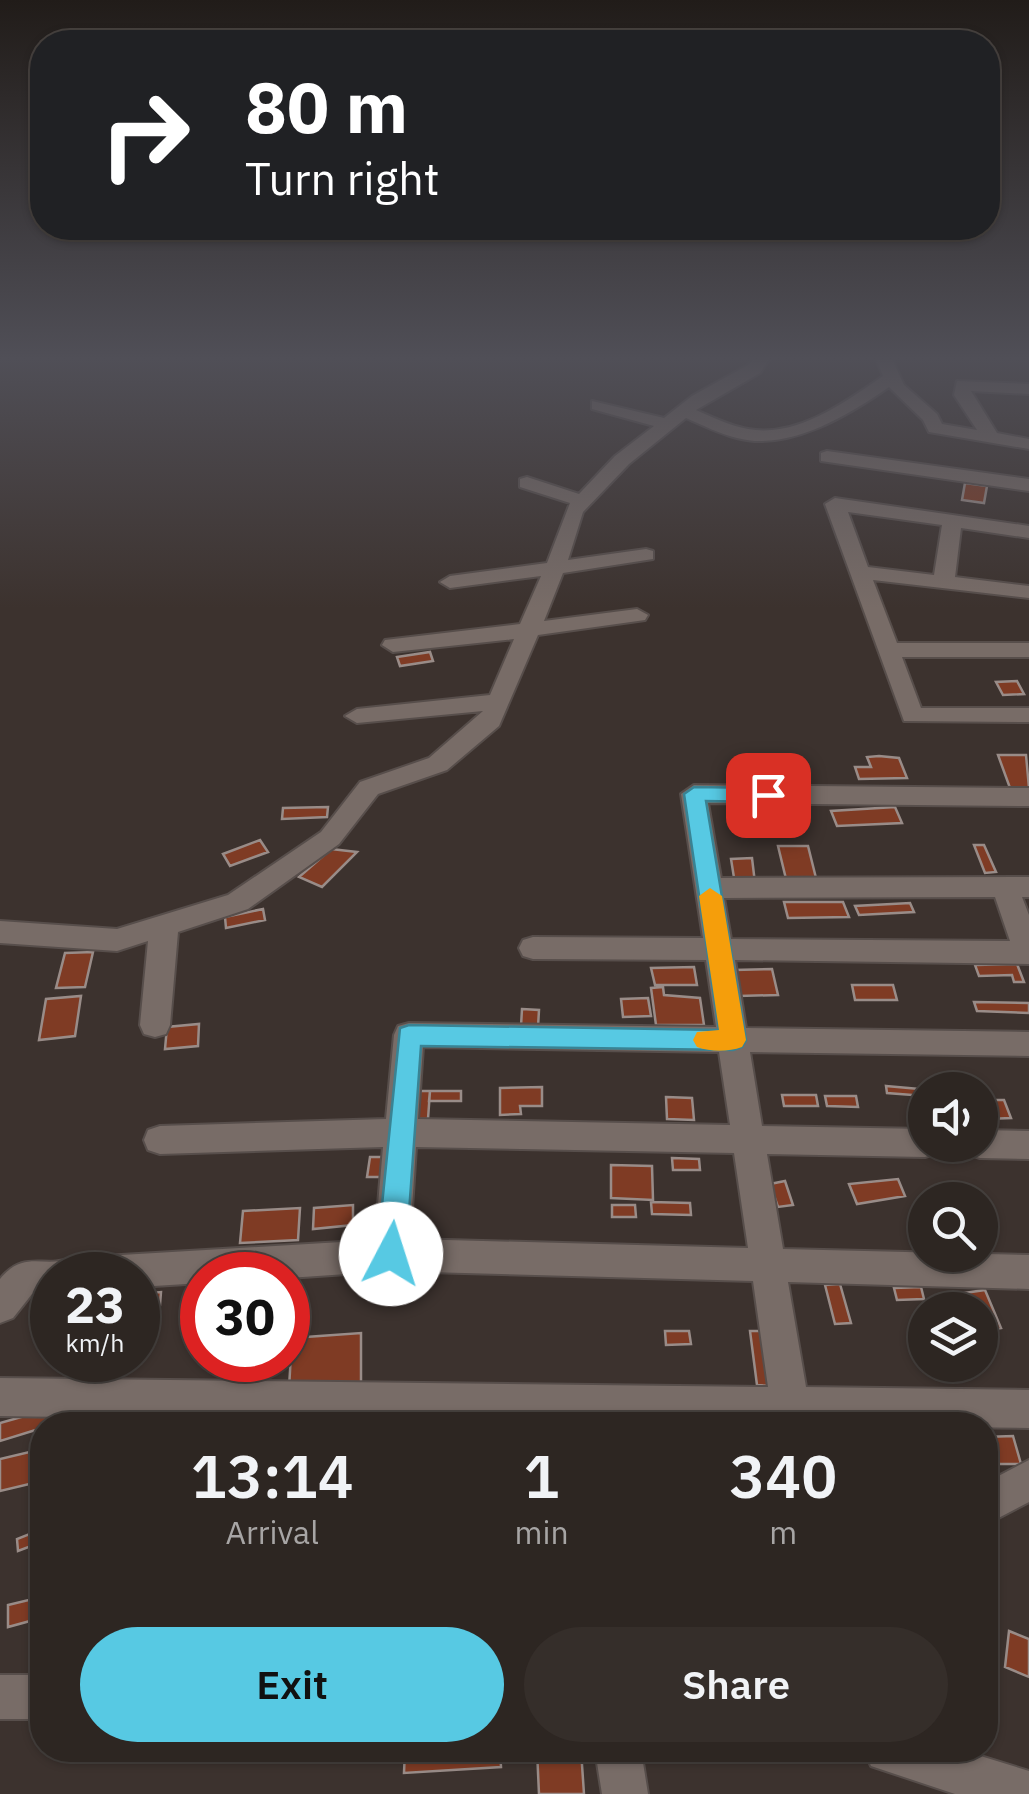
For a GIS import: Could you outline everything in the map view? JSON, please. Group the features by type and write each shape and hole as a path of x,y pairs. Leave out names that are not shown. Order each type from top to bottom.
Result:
{"street":[{"path":"0,932 117,940 238,902 330,838 369,788 438,764 491,721 555,568 574,510 622,460 647,441"},
{"path":"827,458 1029,485"},
{"path":"527,483 583,501"},
{"path":"1029,532 835,504 912,716 1029,715"},
{"path":"944,579 952,521"},
{"path":"450,582 646,555"},
{"path":"860,572 1029,592"},
{"path":"393,645 476,639 530,626 637,614"},
{"path":"888,650 1029,650"},
{"path":"357,716 498,702"},
{"path":"791,1412 694,794 1029,797"},
{"path":"532,948 1029,952 1017,887 709,888"},
{"path":"155,1025 164,926"},
{"path":"391,1254 409,1036 1029,1044"},
{"path":"160,1140 402,1133 908,1143"},
{"path":"998,1144 1029,1145"},
{"path":"160,1269 391,1254 1029,1272"},
{"path":"0,1306 24,1278 30,1278"},
{"path":"0,1396 152,1412"},
{"path":"927,1412 1029,1409"},
{"path":"998,1498 1029,1480"},
{"path":"0,1697 30,1697"},
{"path":"620,1762 626,1794"},
{"path":"926,1762 1029,1794"}],"building":[{"path":"965,483 987,486 984,503 962,500"},
{"path":"430,652 433,661 400,666 397,657"},
{"path":"1017,681 1024,694 1003,695 996,682"},
{"path":"998,755 1026,755 1029,788 1010,788"},
{"path":"867,757 899,758 907,778 859,779 855,767 871,767"},
{"path":"328,807 327,817 282,819 283,808"},
{"path":"895,807 902,823 837,826 831,811"},
{"path":"260,840 268,852 230,866 223,854"},
{"path":"974,845 984,845 996,872 985,873"},
{"path":"778,846 808,846 817,882 787,883"},
{"path":"331,849 357,852 322,887 299,877"},
{"path":"752,858 755,883 735,884 731,859"},
{"path":"784,902 843,902 849,917 788,918"},
{"path":"910,903 914,912 859,915 855,906"},
{"path":"263,909 265,920 226,928 225,917"},
{"path":"93,952 85,987 56,988 65,953"},
{"path":"1017,964 1024,982 1014,982 1012,975 979,976 975,965"},
{"path":"694,967 697,985 655,985 651,968"},
{"path":"772,969 778,995 739,996 734,970"},
{"path":"852,985 893,985 897,1000 855,1000"},
{"path":"663,987 664,995 700,998 704,1025 656,1025 651,988"},
{"path":"81,996 75,1036 39,1040 46,999"},
{"path":"648,998 651,1016 623,1017 621,999"},
{"path":"974,1002 1029,1003 1029,1013 977,1011"},
{"path":"522,1009 539,1010 538,1027 521,1026"},
{"path":"199,1024 198,1046 165,1049 167,1027"},
{"path":"886,1086 908,1088 908,1095 887,1093"},
{"path":"542,1087 542,1106 520,1106 521,1114 500,1115 500,1088"},
{"path":"420,1091 430,1091 428,1119 417,1119"},
{"path":"430,1091 461,1091 461,1101 429,1101"},
{"path":"782,1095 816,1095 818,1106 784,1106"},
{"path":"825,1096 856,1096 858,1107 827,1106"},
{"path":"666,1097 692,1098 694,1120 667,1119"},
{"path":"998,1100 1004,1100 1011,1118 998,1119"},
{"path":"370,1157 383,1157 381,1177 367,1177"},
{"path":"672,1158 699,1159 700,1170 673,1170"},
{"path":"611,1165 652,1166 653,1200 611,1198"},
{"path":"898,1179 905,1196 857,1204 849,1184"},
{"path":"785,1181 793,1205 778,1207 770,1184"},
{"path":"651,1202 690,1203 691,1215 652,1214"},
{"path":"353,1205 353,1225 313,1229 314,1208"},
{"path":"612,1205 635,1205 636,1217 612,1217"},
{"path":"300,1208 298,1240 240,1243 243,1211"},
{"path":"840,1284 851,1323 835,1324 825,1285"},
{"path":"921,1287 922,1292 908,1292 908,1300 897,1300 894,1288"},
{"path":"665,1331 689,1331 691,1344 666,1345"},
{"path":"750,1331 762,1331 770,1386 757,1385"},
{"path":"361,1333 361,1383 289,1388 289,1382 310,1382 310,1337"},
{"path":"60,1406 60,1412 39,1412"},
{"path":"30,1414 30,1432 0,1441 0,1423"},
{"path":"1013,1436 1021,1464 998,1464 998,1437"},
{"path":"30,1452 30,1484 0,1491 0,1459"},
{"path":"30,1534 30,1546 18,1551 17,1539"},
{"path":"30,1600 30,1621 8,1627 8,1605"},
{"path":"1009,1631 1029,1639 1029,1677 1005,1667"},
{"path":"404,1762 501,1762 501,1767 404,1773"},
{"path":"538,1762 582,1762 584,1794 539,1794"}],"slow traffic":[{"path":"706,1040 733,1040 710,896"}],"route":[{"path":"391,1254 409,1036 733,1040 694,794 768,795"}]}
